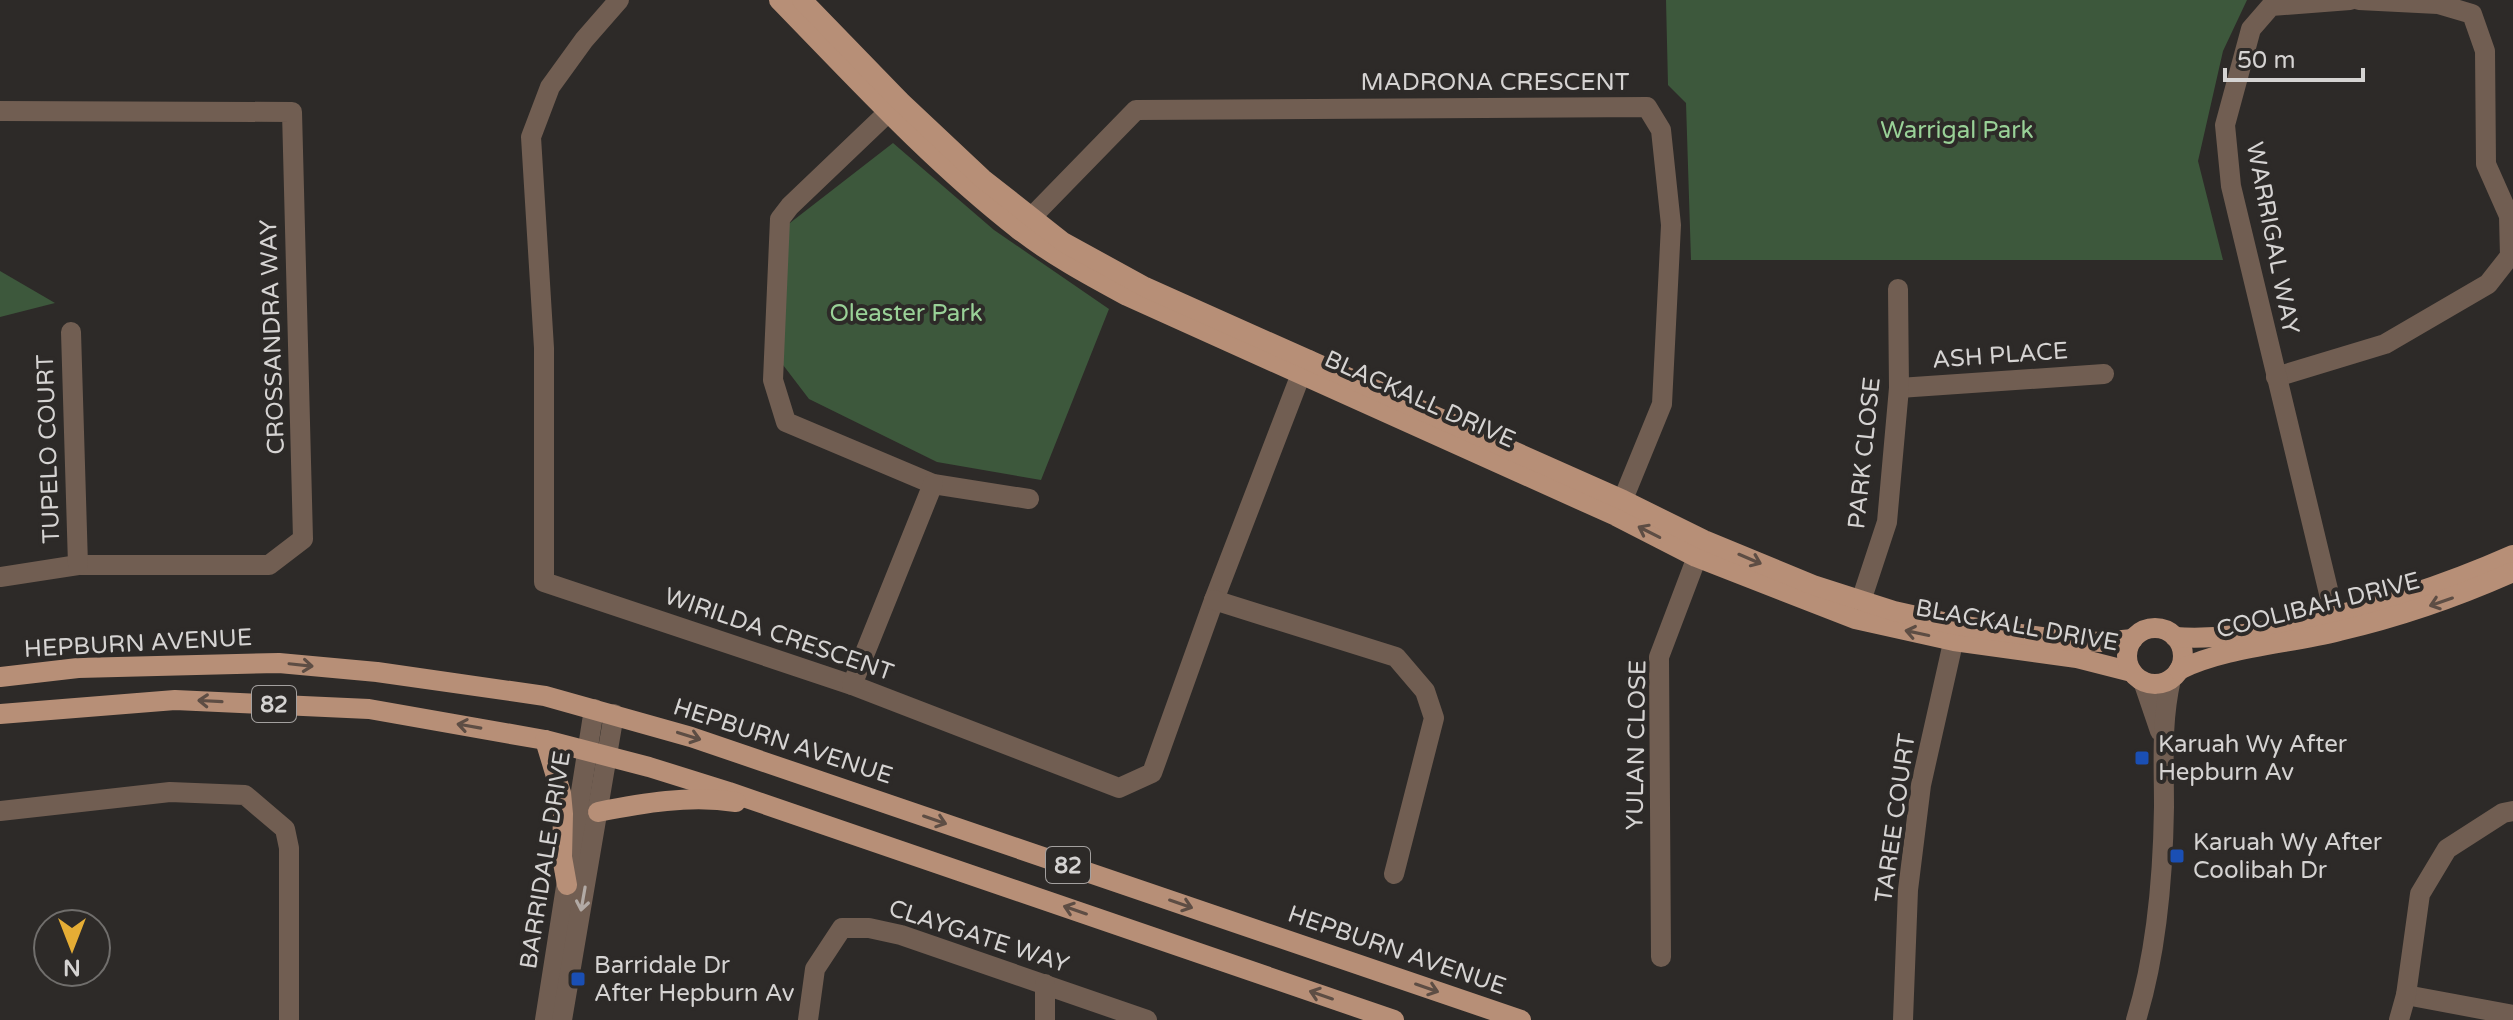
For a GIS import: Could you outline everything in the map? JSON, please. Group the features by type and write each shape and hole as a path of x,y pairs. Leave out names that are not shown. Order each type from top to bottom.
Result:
{"main road":[{"name":"BLACKALL DRIVE","path":"779,0 894,107"},
{"name":"BLACKALL DRIVE","path":"802,0 957,178 1025,224 1081,271 1127,296 1305,367 1620,508 1700,548 1859,609 2077,658 2137,677"},
{"name":"COOLIBAH DRIVE","path":"2175,637 2205,639 2336,624 2513,555"},
{"name":"COOLIBAH DRIVE","path":"2175,674 2214,657 2336,624 2431,605 2513,572"},
{"path":"2156,629 2175,637 2182,653 2175,674 2154,684 2137,677 2127,659 2133,639 2146,630 2156,629"},
{"name":"BLACKALL DRIVE","path":"1955,633 2101,642 2133,639"},
{"name":"HEPBURN AVENUE","path":"0,677 78,668 279,663 377,672 529,694 691,737 1521,1020"},
{"name":"82","path":"0,714 175,700 369,709 545,740 662,771 779,809 1394,1020"},
{"path":"545,740 561,793 562,857 567,885"},
{"path":"598,812 645,802 686,800 727,801 779,809"}],"street":[{"name":"WIRILDA CRESCENT","path":"619,0 584,40 550,87 531,137 544,348 544,582 852,685 1119,788 1152,773 1214,600 1305,367"},
{"name":"WARRIGAL WAY","path":"2336,624 2231,186 2225,125 2251,29 2271,6 2350,0"},
{"name":"WARRIGAL WAY","path":"2276,377 2385,344 2488,284 2510,256 2509,216 2486,164 2485,51 2472,14 2438,4 2359,0"},
{"path":"894,107 780,219 773,380 786,422 933,484 1029,499"},
{"name":"MADRONA CRESCENT","path":"1025,224 1136,110 1647,107 1661,130 1671,225 1662,404 1620,508"},
{"name":"CROSSANDRA WAY","path":"0,111 292,112 303,539 269,565 78,565 0,577"},
{"name":"PARK CLOSE","path":"1859,609 1887,522 1899,388 1898,289"},
{"name":"TUPELO COURT","path":"71,332 78,565"},
{"name":"ASH PLACE","path":"1899,388 2104,374"},
{"path":"852,685 933,484"},
{"name":"YULAN CLOSE","path":"1661,957 1659,657 1700,548"},
{"path":"1214,600 1396,657 1425,691 1434,718 1394,874"},
{"name":"TAREE COURT","path":"1903,1020 1908,890 1921,785 1955,633"},
{"path":"2136,1020 2157,924 2164,805 2162,739 2175,674"},
{"path":"2137,677 2162,739"},
{"name":"BARRIDALE DRIVE","path":"545,1020 567,885 598,753 604,712"},
{"name":"BARRIDALE DRIVE","path":"562,1020 598,812 598,753"},
{"path":"0,811 170,792 245,795 285,829 289,848 289,1020"},
{"path":"2399,1020 2406,995 2420,894 2447,849 2503,813 2513,811"},
{"name":"CLAYGATE WAY","path":"808,1020 815,969 842,928 869,928 901,935 1147,1020"},
{"path":"1045,984 1045,1020"},
{"path":"2406,995 2513,1015"}],"green space":[{"name":"Warrigal Park","path":"1666,0 2247,0 2223,51 2198,161 2223,260 1691,260 1686,103 1668,85"},
{"name":"Oleaster Park","path":"893,143 994,230 1109,309 1041,480 937,462 809,399 780,361 786,226"},
{"path":"0,271 55,303 0,317"}],"place":[{"name":"Karuah Wy After Hepburn Av","path":"2142,758"},
{"name":"Karuah Wy After Coolibah Dr","path":"2177,856"},
{"name":"Barridale Dr After Hepburn Av","path":"578,979"}]}
